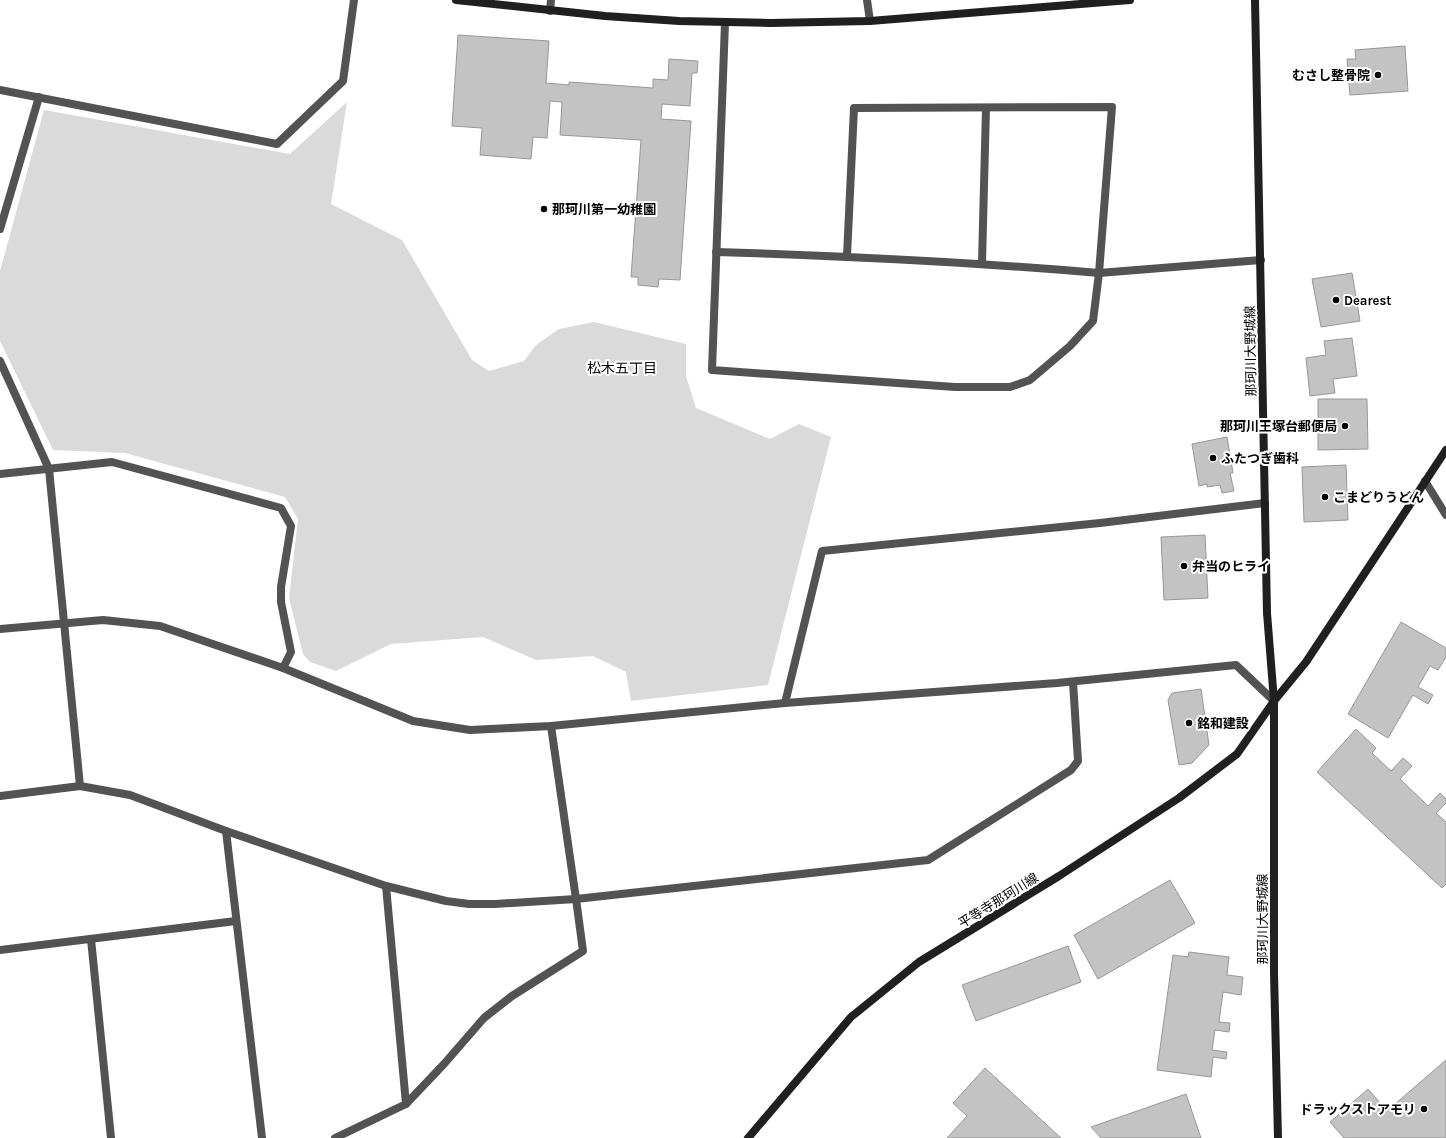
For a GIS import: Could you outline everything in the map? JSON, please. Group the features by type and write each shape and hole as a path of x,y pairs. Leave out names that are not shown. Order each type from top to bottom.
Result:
{"main road":[{"path":"456,0 550,11 642,19 725,23 870,21 1130,0"},
{"name":"那珂川大野城線","path":"1255,0 1267,613 1274,701 1274,973 1278,1138"},
{"path":"1274,701 1306,662 1446,450"},
{"name":"平等寺那珂川線","path":"748,1138 851,1017 920,962 1059,876 1190,789 1238,754 1274,701"}],"street":[{"path":"0,90 277,144 344,81 354,0"},
{"path":"550,11 551,0"},
{"path":"867,0 870,21"},
{"path":"725,23 712,370 955,387 1010,387 1030,380 1070,346 1093,321 1099,273 1112,107 854,108 847,256"},
{"path":"0,229 39,97"},
{"path":"982,263 986,108"},
{"path":"716,252 847,256 982,263 1099,273 1261,260"},
{"path":"0,361 49,469 80,786"},
{"path":"0,474 112,462 280,508 291,526 281,587 281,602 291,652 283,668"},
{"path":"1426,481 1446,515"},
{"path":"785,703 822,551 1100,523 1265,503"},
{"path":"0,629 103,620 160,626 283,668 413,722 470,730 551,726 785,703 1073,682 1236,665 1274,701"},
{"path":"0,796 80,786 130,795 226,831 386,886 420,895 469,904 519,904 576,899 928,860 1071,770 1078,761 1073,682"},
{"path":"335,1138 406,1104 444,1064 484,1018 512,996 582,951 551,726"},
{"path":"226,831 262,1138"},
{"path":"386,886 406,1104"},
{"path":"0,950 236,921"},
{"path":"91,939 111,1138"}],"shaded area":[{"path":"347,102 331,204 402,240 472,360 489,371 524,361 536,345 559,329 594,322 686,344 686,376 696,408 770,439 799,424 831,437 768,685 631,701 626,672 593,656 536,660 483,637 391,644 336,671 310,662 303,654 289,598 298,519 285,497 125,453 53,450 0,341 0,271 44,110 290,154"}],"building":[{"path":"458,35 549,41 546,83 569,85 569,82 653,88 653,79 668,80 669,59 698,61 697,73 692,73 690,106 662,104 661,119 691,121 680,280 659,279 658,287 638,285 638,277 631,277 641,140 560,135 562,102 550,101 547,138 533,137 531,159 480,155 482,128 452,126"},
{"name":"むさし整骨院","path":"1405,46 1408,91 1350,95 1347,59 1356,59 1355,50"},
{"name":"Dearest","path":"1352,273 1360,321 1321,327 1312,279"},
{"path":"1352,338 1357,376 1333,379 1335,393 1310,396 1306,358 1326,355 1324,341"},
{"path":"1318,399 1367,399 1368,449 1318,450"},
{"name":"ふたつぎ歯科","path":"1227,437 1233,473 1230,473 1234,491 1222,493 1220,485 1207,487 1207,484 1199,486 1192,444"},
{"path":"1346,465 1348,520 1304,522 1302,467"},
{"path":"1205,535 1208,598 1164,600 1161,537"},
{"path":"1401,622 1446,648 1446,657 1438,670 1430,666 1418,687 1433,695 1428,704 1413,695 1388,738 1348,714"},
{"name":"銘和建設","path":"1201,689 1209,745 1192,763 1179,765 1168,700 1172,693"},
{"path":"1356,729 1376,748 1372,753 1391,771 1403,758 1412,766 1400,779 1428,806 1440,793 1446,799 1446,803 1436,813 1446,822 1446,884 1442,888 1317,772"},
{"path":"1170,880 1195,923 1098,979 1074,935"},
{"path":"1068,946 1081,982 976,1021 962,985"},
{"path":"1189,952 1229,957 1227,975 1243,977 1241,995 1223,992 1219,1022 1230,1023 1229,1032 1215,1030 1212,1050 1227,1052 1226,1059 1213,1057 1211,1077 1157,1070 1173,955 1188,957"},
{"path":"1446,1060 1446,1138 1344,1138 1330,1122 1368,1089 1387,1111"},
{"path":"985,1068 1061,1138 947,1138 967,1116 953,1103"},
{"path":"1186,1094 1201,1138 1101,1138 1091,1127"}],"place":[{"name":"むさし整骨院","path":"1378,75"},
{"name":"那珂川第一幼稚園","path":"544,209"},
{"name":"Dearest","path":"1336,300"},
{"name":"那珂川王塚台郵便局","path":"1345,426"},
{"name":"ふたつぎ歯科","path":"1213,458"},
{"name":"こまどりうどん","path":"1325,497"},
{"name":"弁当のヒライ","path":"1184,566"},
{"name":"銘和建設","path":"1189,723"},
{"name":"ドラックストアモリ","path":"1424,1109"}],"district":[{"name":"松木五丁目","path":"622,368"}]}
